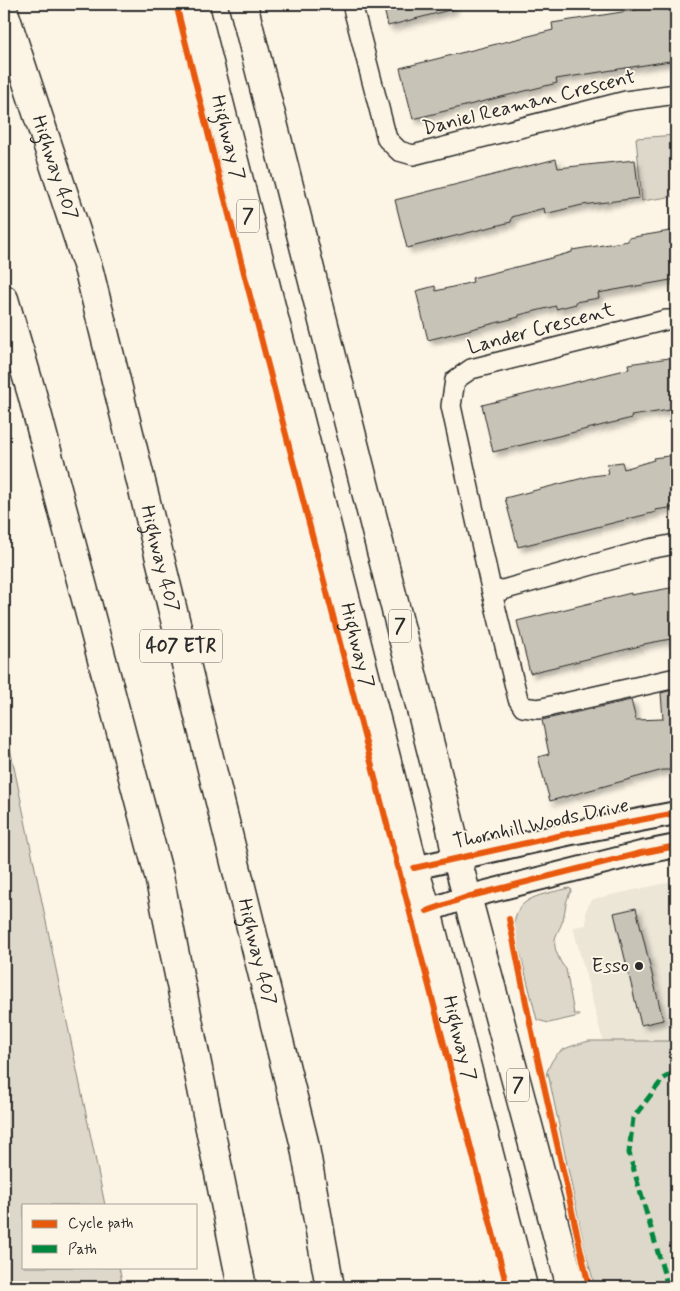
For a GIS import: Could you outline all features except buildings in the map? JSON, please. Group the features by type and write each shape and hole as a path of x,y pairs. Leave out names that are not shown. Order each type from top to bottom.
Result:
{"main road":[{"name":"Highway 7","path":"194,4 414,868 427,911 523,1287"},
{"name":"7","path":"243,4 451,828 457,859 571,1287"},
{"name":"Highway 407","path":"4,12 89,271 304,1142 330,1287"},
{"path":"4,299 32,394 159,876 242,1287"}],"street":[{"name":"Daniel Reaman Crescent","path":"352,4 387,139 400,151 413,154 628,100 676,94"},
{"name":"Lander Crescent","path":"676,320 666,320 471,369 455,380 451,406 492,593 518,699 523,707 538,710 676,678"},
{"path":"492,593 649,549 676,544"},
{"name":"Thornhill Woods Drive","path":"414,868 567,834 676,813"},
{"path":"427,911 467,897 676,846"}],"shaded area":[{"path":"676,135 676,196 642,201 636,138"},
{"path":"4,719 105,1204 22,1204 22,1268 119,1268 123,1287 4,1287"},
{"path":"676,881 676,1041 603,1041 573,927 586,925 586,910 591,900"},
{"path":"569,888 572,890 567,899 563,921 556,935 555,944 560,960 566,969 574,1014 579,1016 549,1023 537,1020 514,928 515,917 519,909 532,898"},
{"path":"589,1041 676,1041 676,1287 595,1287 585,1250 548,1073 543,1083 550,1064 558,1053"}],"marked path":[{"path":"668,1287 629,1153 633,1118 663,1079 676,1071"}],"cycle path":[{"path":"176,4 507,1287"},
{"path":"414,868 567,834 676,813"},
{"path":"427,911 467,897 676,846"},
{"path":"509,919 533,1037 589,1287"}],"place":[{"name":"Esso","path":"639,966"}]}
